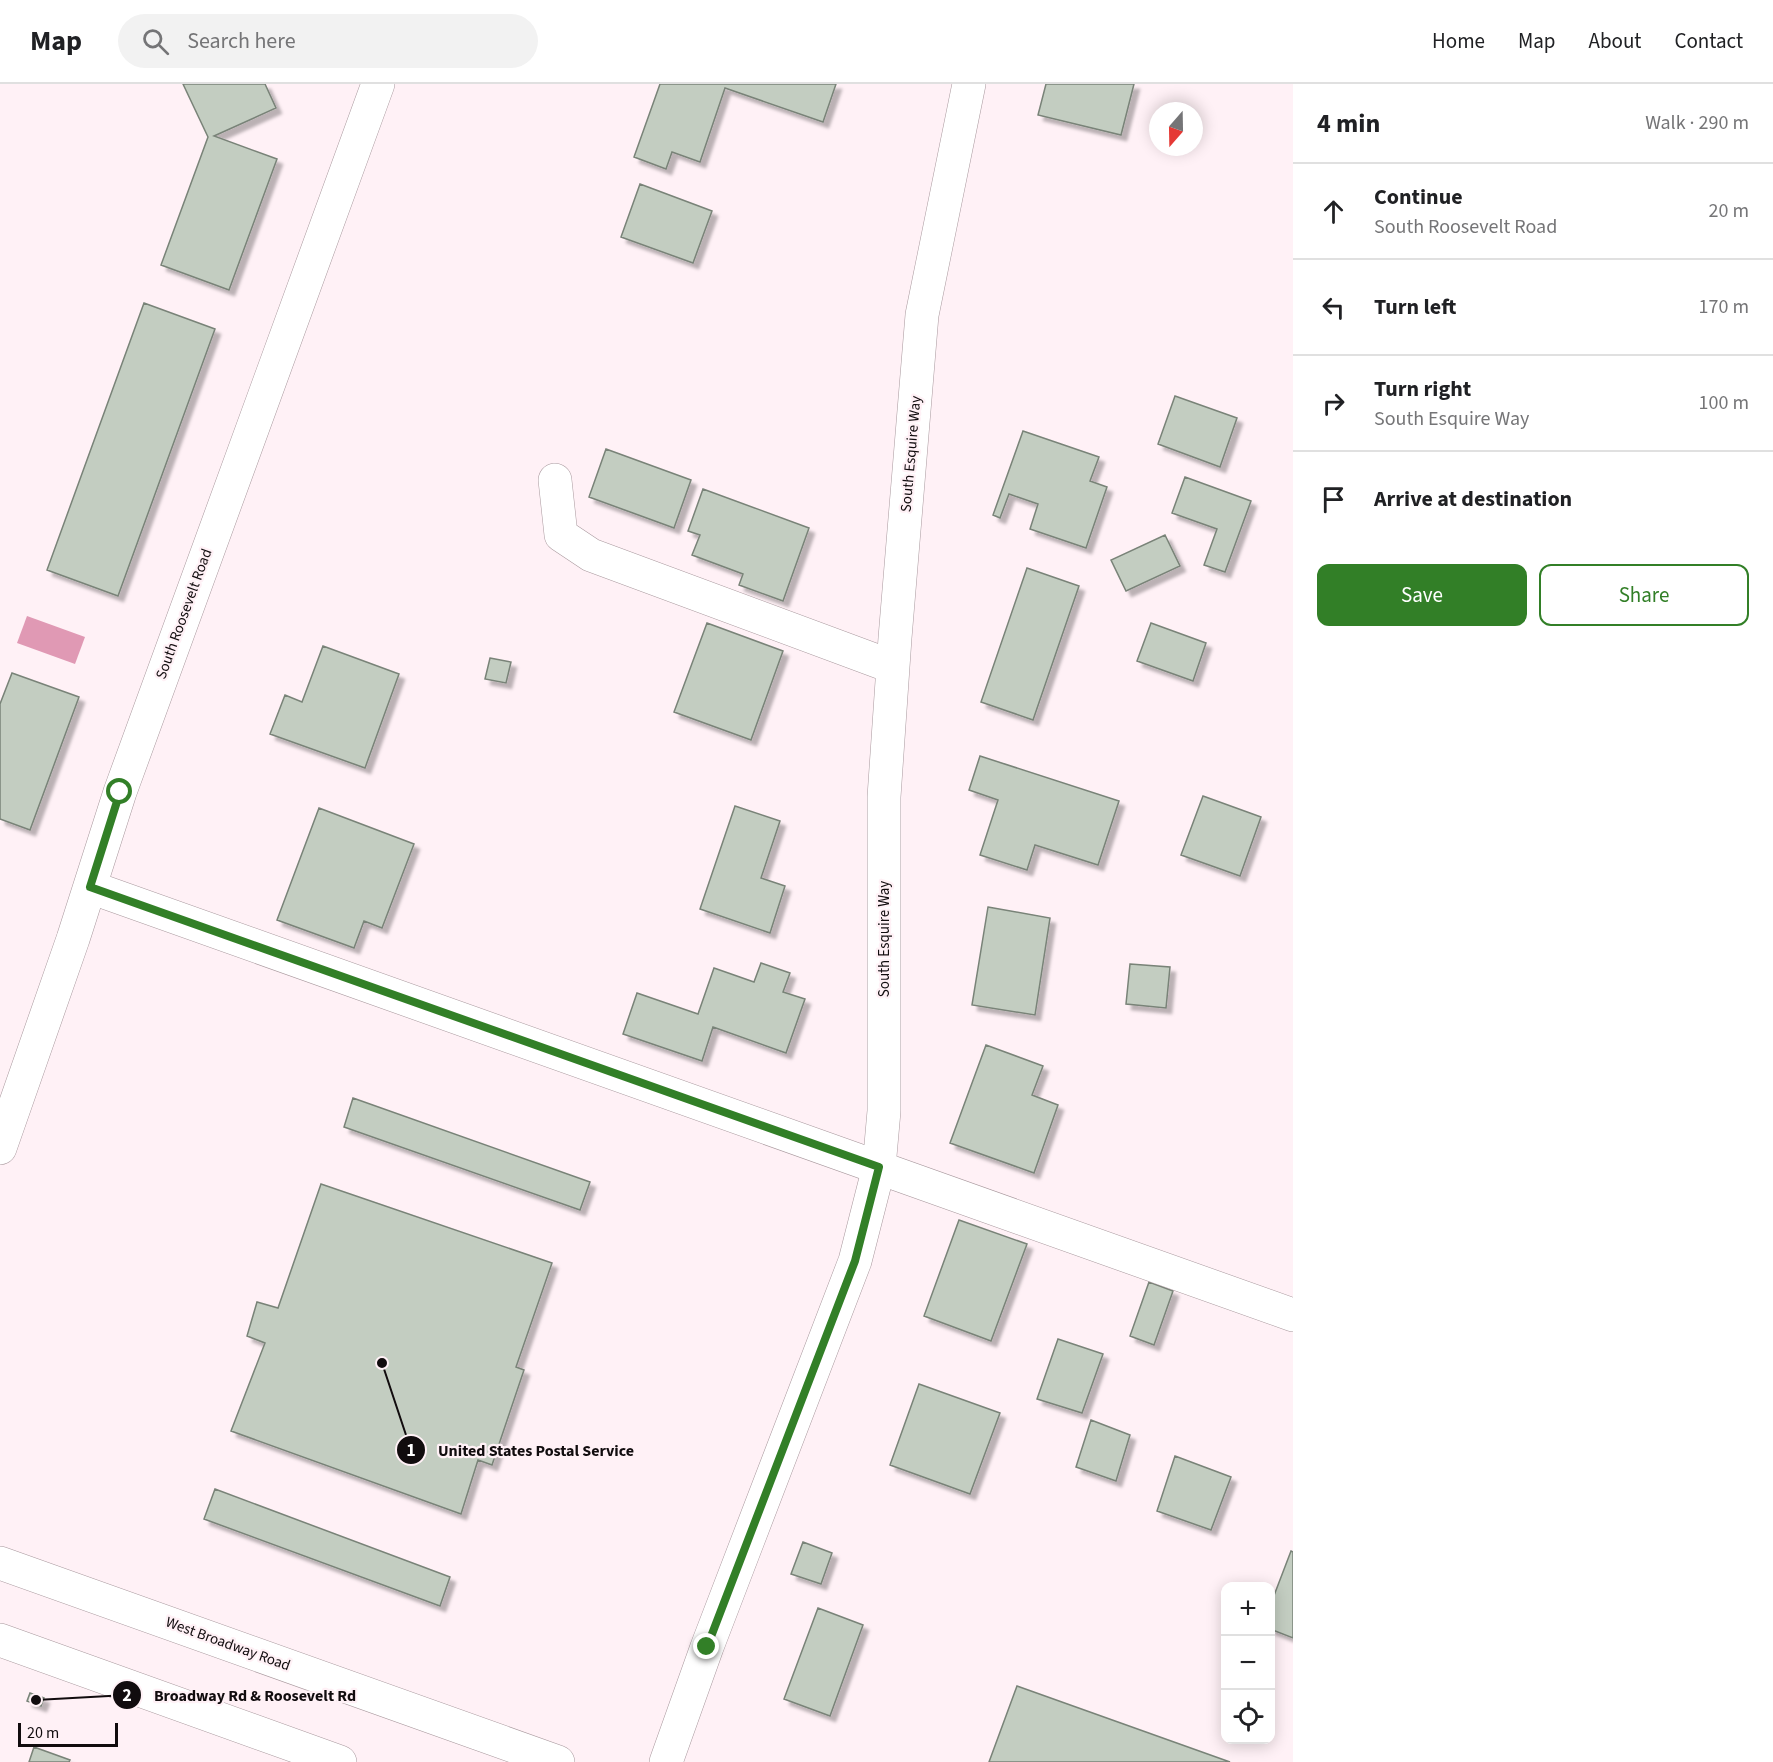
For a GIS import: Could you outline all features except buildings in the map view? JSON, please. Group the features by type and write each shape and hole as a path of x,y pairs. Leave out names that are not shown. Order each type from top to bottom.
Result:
{"street":[{"name":"South Roosevelt Road","path":"0,1148 90,887 120,792 378,84"},
{"name":"South Esquire Way","path":"666,1762 707,1647 855,1261 879,1167 884,1111 884,796 922,315 969,84"},
{"path":"555,480 561,535 591,555 893,667"},
{"path":"90,887 1293,1315"},
{"name":"West Broadway Road","path":"0,1563 558,1762"},
{"path":"0,1640 340,1762"}],"shaded area":[{"path":"27,616 85,637 75,664 17,643"}],"place":[{"name":"United States Postal Service","path":"382,1363"},
{"name":"Broadway Rd & Roosevelt Rd","path":"36,1700"}],"route":[{"path":"120,792 90,887 879,1167 855,1261 707,1647"}]}
